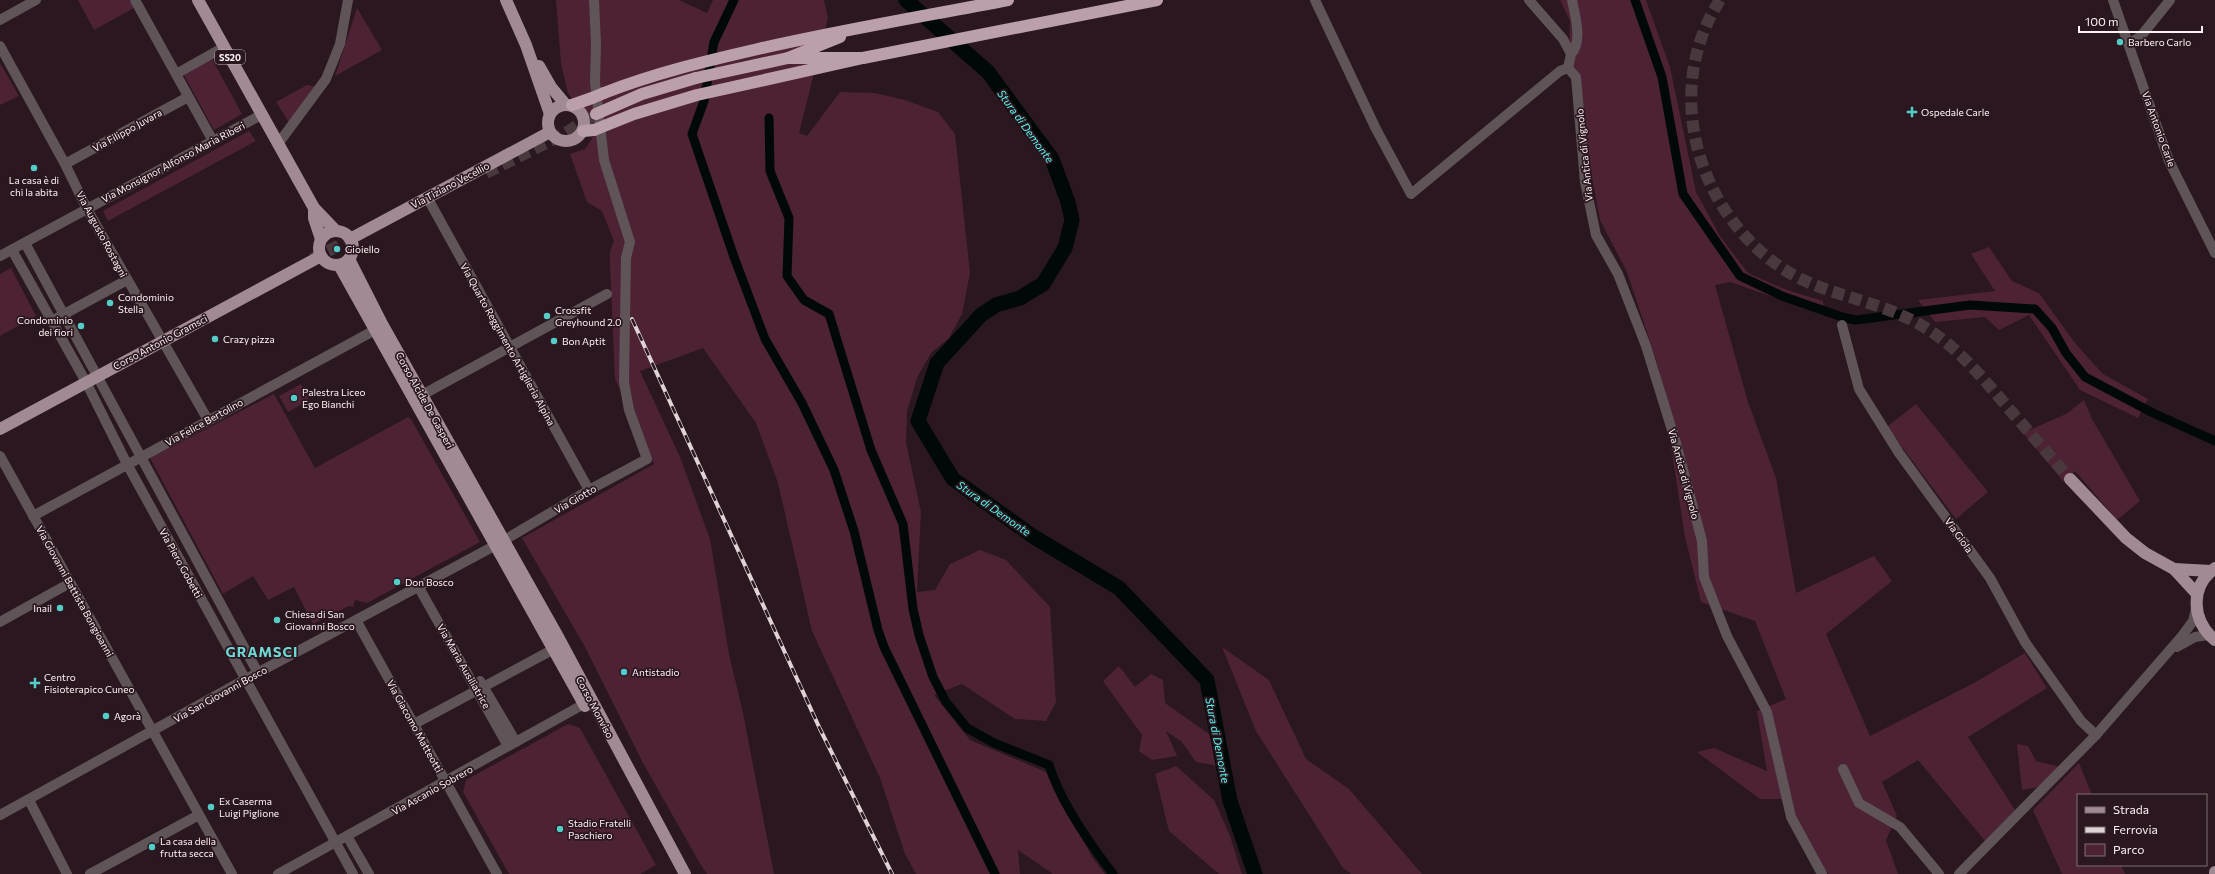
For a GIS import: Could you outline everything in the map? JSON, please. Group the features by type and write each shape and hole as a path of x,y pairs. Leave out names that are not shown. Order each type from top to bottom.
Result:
{"highway":[{"path":"569,105 592,98 644,78 691,64 800,39 1008,0"},
{"path":"589,131 634,114 697,95 863,58 1157,0"},
{"path":"596,114 642,94 675,84 788,58 868,27"},
{"path":"788,58 863,58"}],"main road":[{"name":"SS20","path":"198,0 314,208 336,231"},
{"path":"506,0 526,45 550,114"},
{"path":"526,45 552,87 569,105 579,110 584,116 585,124 589,131 575,140 564,142 553,137 550,132 548,120 550,114 557,107 569,105"},
{"name":"Via Tiziano Vecellio","path":"350,239 550,132"},
{"name":"SS20","path":"314,208 314,218 321,239"},
{"path":"336,231 344,234 350,239 353,247 344,262 327,263 321,256 319,248 321,239 328,233 336,231"},
{"name":"Corso Antonio Gramsci","path":"0,429 162,340 321,256"},
{"name":"Corso Alcide De Gasperi","path":"344,262 375,330 500,543"},
{"name":"Corso Alcide De Gasperi","path":"344,262 382,324 422,395 500,543"},
{"path":"2070,479 2126,538 2145,553 2174,570 2197,594"},
{"name":"Corso Monviso","path":"500,543 554,649 677,874"},
{"name":"Corso Monviso","path":"500,543 685,874"},
{"path":"2174,570 2213,570"},
{"path":"2212,638 2200,623 2196,609 2197,594 2202,582 2213,570"}],"street":[{"path":"0,20 36,0"},
{"path":"135,0 213,141"},
{"path":"278,144 326,79 340,44 348,0"},
{"name":"Via Giotto","path":"500,543 589,490 647,459 629,410 624,382 626,258 630,242 604,160 595,82 596,44 594,0"},
{"path":"1315,0 1376,129 1411,194 1560,71 1568,68 1571,54 1576,44 1577,24 1572,0"},
{"path":"1529,0 1563,39 1571,54"},
{"name":"Via Antonio Carle","path":"2113,0 2169,161 2215,253"},
{"path":"2129,44 2141,36 2170,0"},
{"name":"Via Augusto Rostagni","path":"0,46 65,164 87,209 126,280 208,420"},
{"path":"176,74 224,47"},
{"name":"Via Antica di Vignolo","path":"1568,68 1576,76 1585,182 1596,235 1618,274 1646,346 1676,443 1702,541 1704,577 1727,636 1767,712 1791,817 1822,874"},
{"name":"Via Filippo Juvara","path":"65,164 188,97"},
{"name":"Via Monsignor Alfonso Maria Riberi","path":"0,256 261,114"},
{"name":"Via Quarto Reggimento Artiglieria Alpina","path":"427,197 589,490"},
{"name":"Via Piero Gobetti","path":"25,243 258,672"},
{"name":"Via Piero Gobetti","path":"12,250 86,382 127,464 353,874"},
{"path":"52,321 126,280"},
{"path":"422,395 607,294"},
{"name":"Via Giola","path":"1842,325 1859,389 1899,453 1990,578 2025,642 2081,721 2096,735"},
{"name":"Via Felice Bertolino","path":"33,516 375,330"},
{"name":"Via Giovanni Battista Bongioanni","path":"0,456 153,731 198,816 232,874"},
{"name":"Via San Giovanni Bosco","path":"0,815 258,672 500,543"},
{"path":"0,622 70,583"},
{"name":"Via Maria Ausiliatrice","path":"422,585 512,744"},
{"path":"1959,874 2096,735 2171,650 2193,621 2196,609"},
{"name":"Via Giacomo Matteotti","path":"356,620 497,874"},
{"path":"2171,650 2194,637 2212,638"},
{"path":"414,724 554,649"},
{"name":"Via Ascanio Sobrero","path":"278,874 447,782 584,704"},
{"path":"1843,770 1859,803 1900,827 1939,874"},
{"path":"29,800 67,874"},
{"path":"90,874 198,816"},
{"path":"348,836 369,874"}],"green space":[{"path":"78,0 129,0 134,8 94,30"},
{"path":"556,0 679,0 707,13 713,0 824,0 828,18 799,133 807,136 840,92 875,93 905,100 938,112 955,134 970,273 962,314 949,338 931,353 917,378 907,411 906,443 921,512 917,592 935,590 950,564 980,550 1006,560 1050,607 1056,702 1046,721 1015,719 962,684 934,695 970,740 1046,772 1092,857 1105,874 1053,874 1018,850 1020,874 916,874 905,854 880,778 812,631 778,483 756,423 703,348 640,371 680,457 710,539 729,654 743,713 774,874 707,874 699,862 643,763 585,647 522,538 654,464 615,379 610,266 610,251 614,241 602,211 587,202 570,154 585,149 595,134 568,93 561,64"},
{"path":"1560,0 1646,0 1670,67 1696,192 1720,236 1748,273 1787,290 1823,301 1824,315 1730,282 1715,285 1748,402 1776,478 1796,593 1874,556 1892,581 1826,634 1870,736 1974,683 2025,653 2047,688 1968,737 2015,810 1985,841 1918,760 1882,782 1897,816 1886,840 1898,874 1828,874 1812,852 1785,799 1760,799 1697,752 1714,748 1767,771 1757,711 1786,699 1755,621 1701,602 1685,537 1659,369 1627,272 1600,220 1569,55 1570,21"},
{"path":"357,8 382,50 335,76"},
{"path":"212,59 242,114 214,130 184,75"},
{"path":"0,63 19,96 0,105"},
{"path":"307,85 317,87 290,124 276,102"},
{"path":"249,131 256,141 108,221 103,211"},
{"path":"1989,247 2012,281 2039,293 2075,343 2103,374 2148,399 2138,418 2080,390 2029,315 1999,330 1985,317 1935,322 1918,300 1995,291 1971,254"},
{"path":"11,268 36,316 0,336 0,274"},
{"name":"Palestra Liceo Ego Bianchi","path":"301,384 309,400 288,412 279,396"},
{"path":"274,394 315,468 408,417 411,419 480,542 367,603 355,600 353,607 349,606 313,624 294,587 268,600 253,576 223,594 150,458"},
{"path":"2084,400 2092,419 2140,501 2117,520 2075,471 2063,481 2023,433 2066,414"},
{"path":"1916,404 1988,492 1956,519 1887,427"},
{"path":"1222,647 1269,680 1306,759 1349,789 1422,874 1351,874 1343,868 1256,731"},
{"path":"1119,666 1135,687 1151,674 1163,680 1165,703 1209,734 1218,766 1196,762 1182,742 1166,731 1177,756 1152,760 1139,751 1142,735 1103,681"},
{"name":"Stadio Fratelli Paschiero","path":"568,724 580,728 656,865 640,874 509,874 463,792 466,780"},
{"path":"2017,744 2028,746 2036,761 2061,767 2038,787 2022,790"},
{"path":"2079,763 2092,794 2077,794 2077,866 2121,866 2125,874 2062,874 2033,810"},
{"path":"1176,766 1214,800 1230,836 1242,874 1219,874 1169,831 1155,774"}],"waterway":[{"path":"734,0 714,42 704,101 692,134 734,257 765,339 802,403 834,470 854,531 878,630 884,647 995,874"},
{"name":"Stura di Demonte","path":"906,0 988,72 1052,159 1068,202 1072,220 1065,248 1043,284 1020,298 996,305 981,315 937,363 918,421 953,479 1034,537 1119,588 1207,680 1230,801 1255,874"},
{"path":"1635,0 1662,77 1683,194 1740,276 1782,296 1842,317 1856,320 1970,305 2035,309 2052,328 2066,353 2085,377 2153,413 2215,441"},
{"path":"769,118 770,171 789,218 787,276 804,300 829,314 871,450 903,524 913,609 919,635 933,677 946,702 967,728 994,743 1049,765 1060,793 1076,822 1113,874"}],"tunnel":[{"path":"1720,0 1702,37 1693,75 1692,115 1699,153 1713,190 1735,224 1762,253 1795,276 1812,284 1898,314 1915,322 1943,340 1954,349 1983,379 2070,479"},
{"path":"486,173 564,134 596,114"},
{"path":"312,259 360,235"}],"railway":[{"path":"632,319 820,729 892,874"}],"place":[{"name":"Barbero Carlo","path":"2120,42"},
{"name":"Ospedale Carle","path":"1912,112"},
{"name":"La casa è di chi la abita","path":"34,168"},
{"name":"Gioiello","path":"337,249"},
{"name":"Condominio Stella","path":"110,303"},
{"name":"Crossfit Greyhound 2.0","path":"547,316"},
{"name":"Condominio dei fiori","path":"81,326"},
{"name":"Crazy pizza","path":"215,339"},
{"name":"Bon Aptit","path":"554,341"},
{"name":"Palestra Liceo Ego Bianchi","path":"294,398"},
{"name":"Don Bosco","path":"397,582"},
{"name":"Inail","path":"60,608"},
{"name":"Chiesa di San Giovanni Bosco","path":"277,620"},
{"name":"Antistadio","path":"624,672"},
{"name":"Centro Fisioterapico Cuneo","path":"35,683"},
{"name":"Agorà","path":"106,716"},
{"name":"Ex Caserma Luigi Piglione","path":"211,807"},
{"name":"Stadio Fratelli Paschiero","path":"560,829"},
{"name":"La casa della frutta secca","path":"152,847"}],"district":[{"name":"GRAMSCI","path":"262,651"}]}
